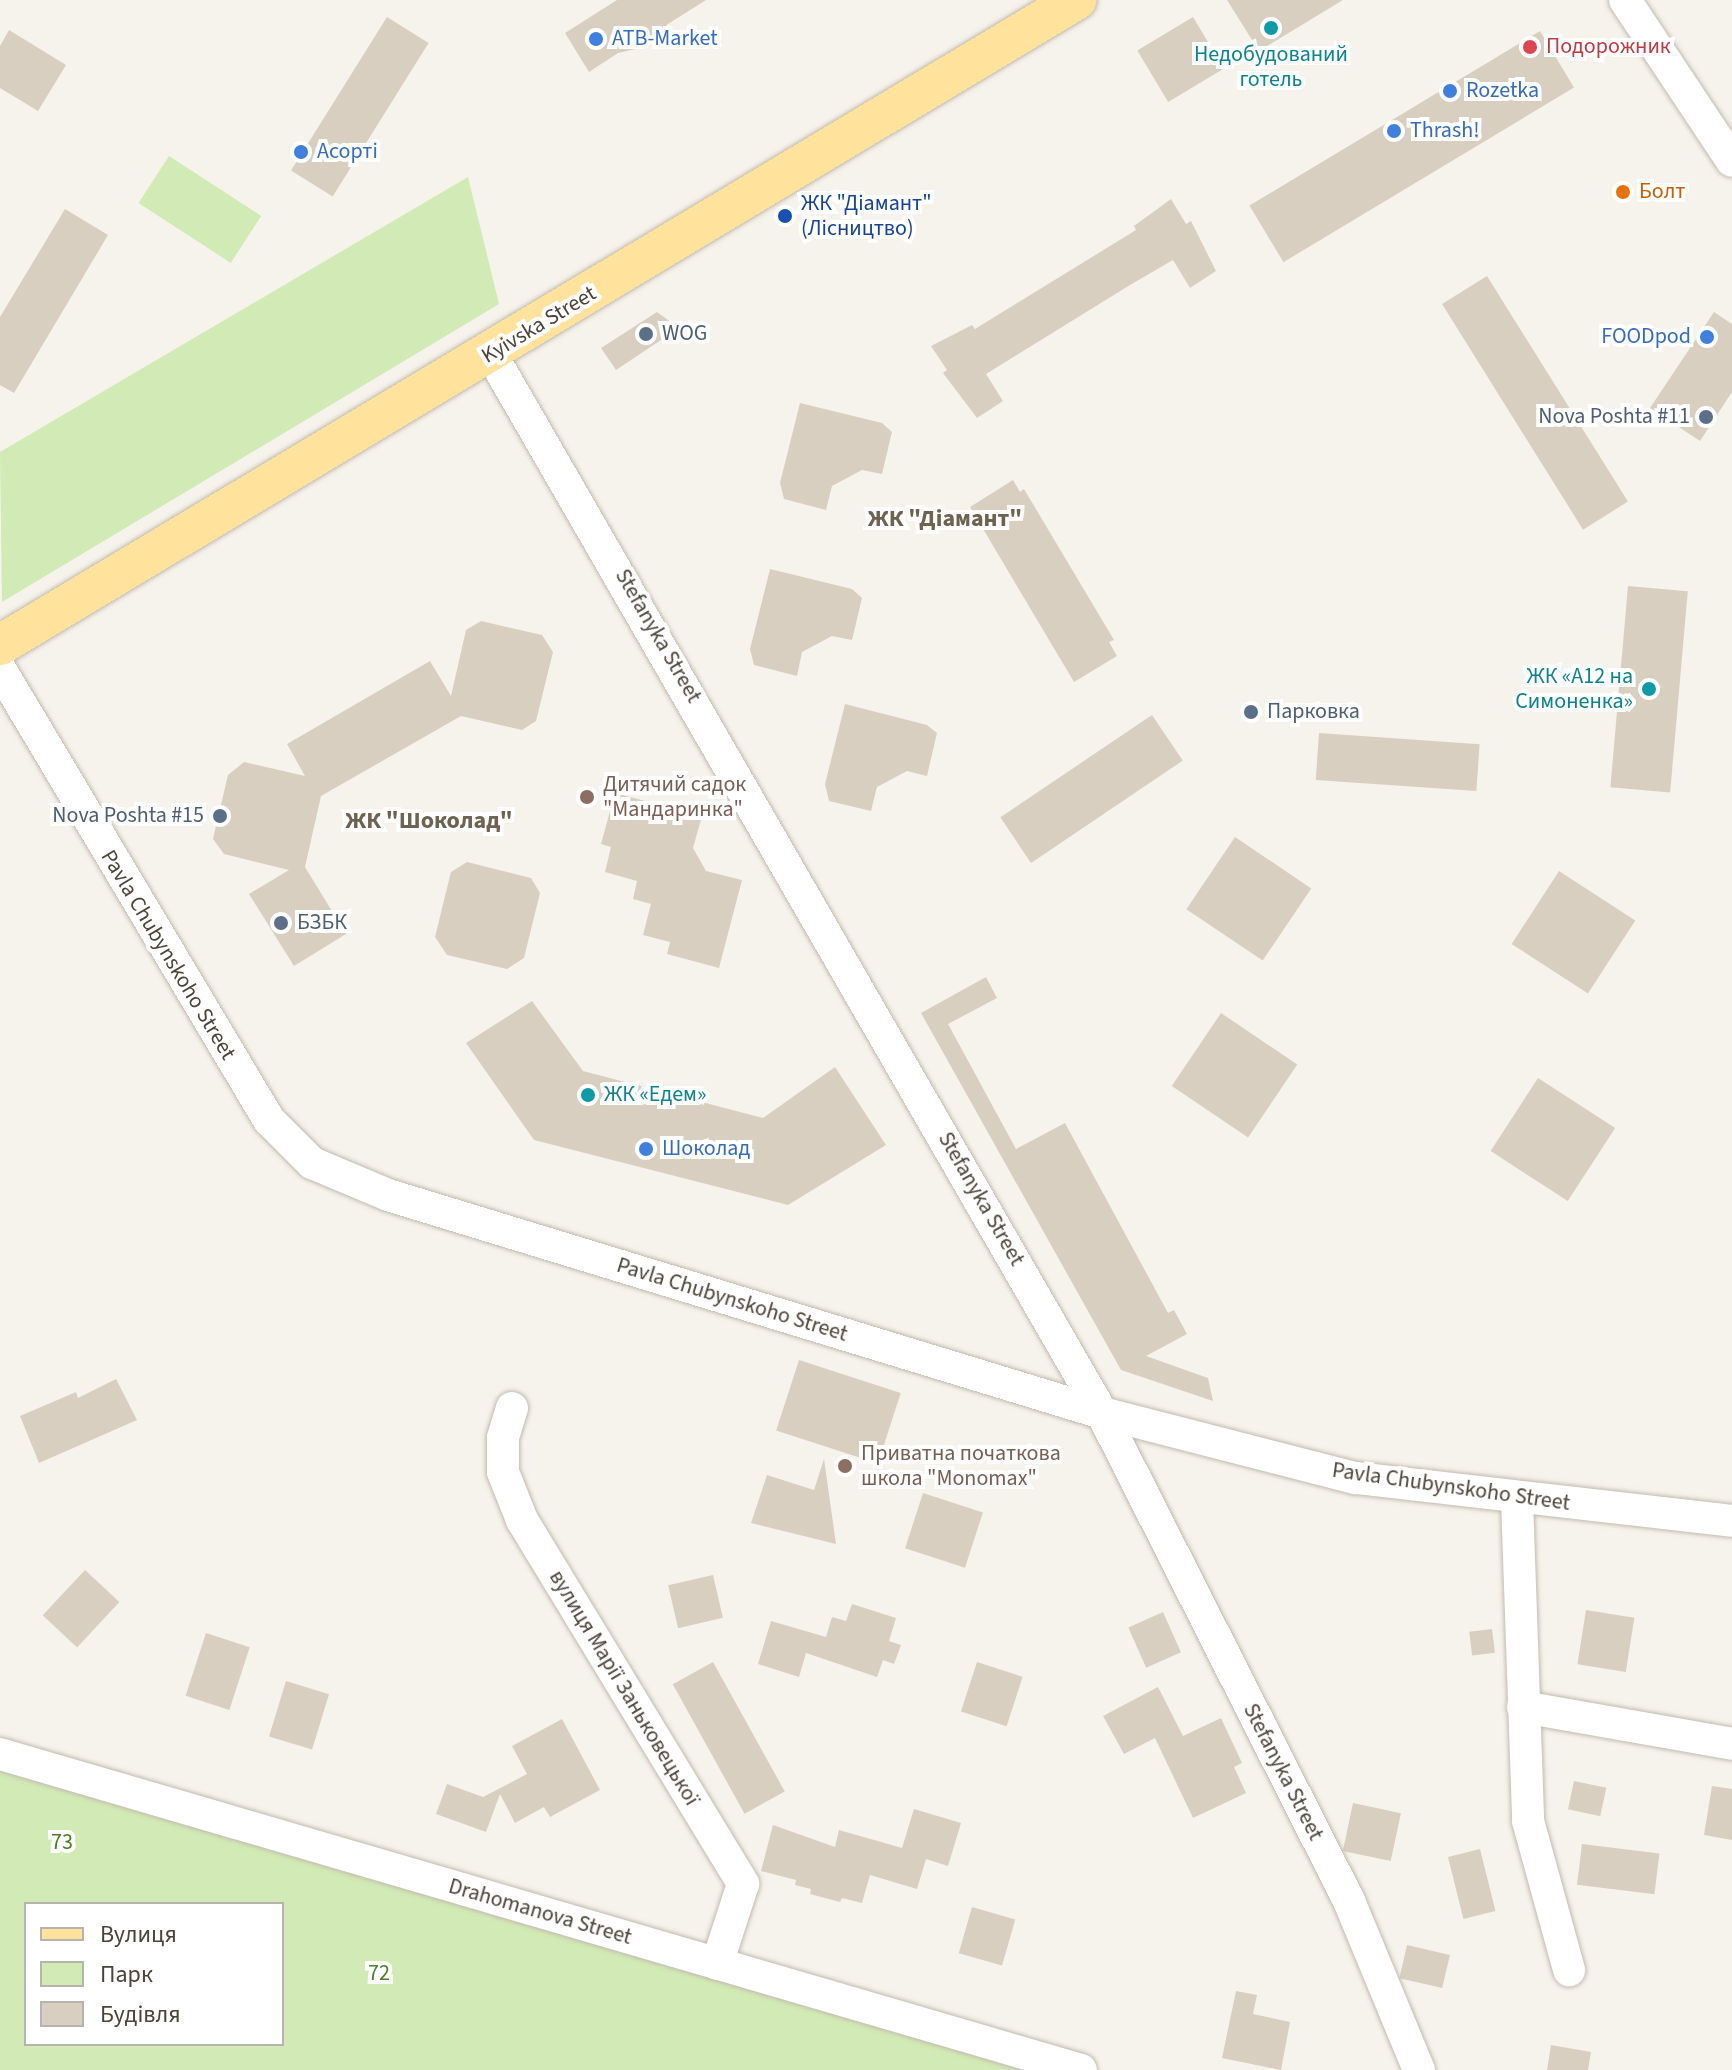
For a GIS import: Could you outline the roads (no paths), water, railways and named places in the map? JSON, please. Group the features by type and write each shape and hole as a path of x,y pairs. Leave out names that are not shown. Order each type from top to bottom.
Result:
{"main road":[{"name":"Kyivska Street","path":"0,645 491,354 1076,0"}],"street":[{"path":"1625,0 1732,161"},
{"name":"Stefanyka Street","path":"491,354 1102,1413 1349,1901 1419,2070"},
{"name":"Pavla Chubynskoho Street","path":"0,669 269,1120 312,1163 388,1195 1102,1413 1356,1478 1517,1500 1732,1521"},
{"name":"вулиця Марії Заньковецької","path":"512,1408 503,1438 503,1472 522,1520 743,1884 717,1964"},
{"path":"1517,1500 1528,1821 1569,1970"},
{"path":"1523,1707 1732,1744"},
{"name":"Drahomanova Street","path":"0,1754 1081,2070"}],"place":[{"name":"Недобудований готель","path":"1271,28"},
{"name":"ATB-Market","path":"596,39"},
{"name":"Подорожник","path":"1530,47"},
{"name":"Rozetka","path":"1450,91"},
{"name":"Thrash!","path":"1394,131"},
{"name":"Асорті","path":"301,152"},
{"name":"Болт","path":"1623,192"},
{"name":"ЖК \"Діамант\" (Лісництво)","path":"785,216"},
{"name":"WOG","path":"646,334"},
{"name":"FOODpod","path":"1707,337"},
{"name":"Nova Poshta #11","path":"1706,417"},
{"name":"ЖК «А12 на Симоненка»","path":"1649,689"},
{"name":"Парковка","path":"1251,712"},
{"name":"Дитячий садок \"Мандаринка\"","path":"587,797"},
{"name":"Nova Poshta #15","path":"220,816"},
{"name":"БЗБК","path":"281,923"},
{"name":"ЖК «Едем»","path":"588,1095"},
{"name":"Шоколад","path":"646,1149"},
{"name":"Приватна початкова школа \"Monomax\"","path":"845,1466"}],"district":[{"name":"ЖК \"Діамант\"","path":"945,519"},
{"name":"ЖК \"Шоколад\"","path":"429,821"}],"park label":[{"name":"73","path":"62,1843"},
{"name":"72","path":"379,1974"}]}
